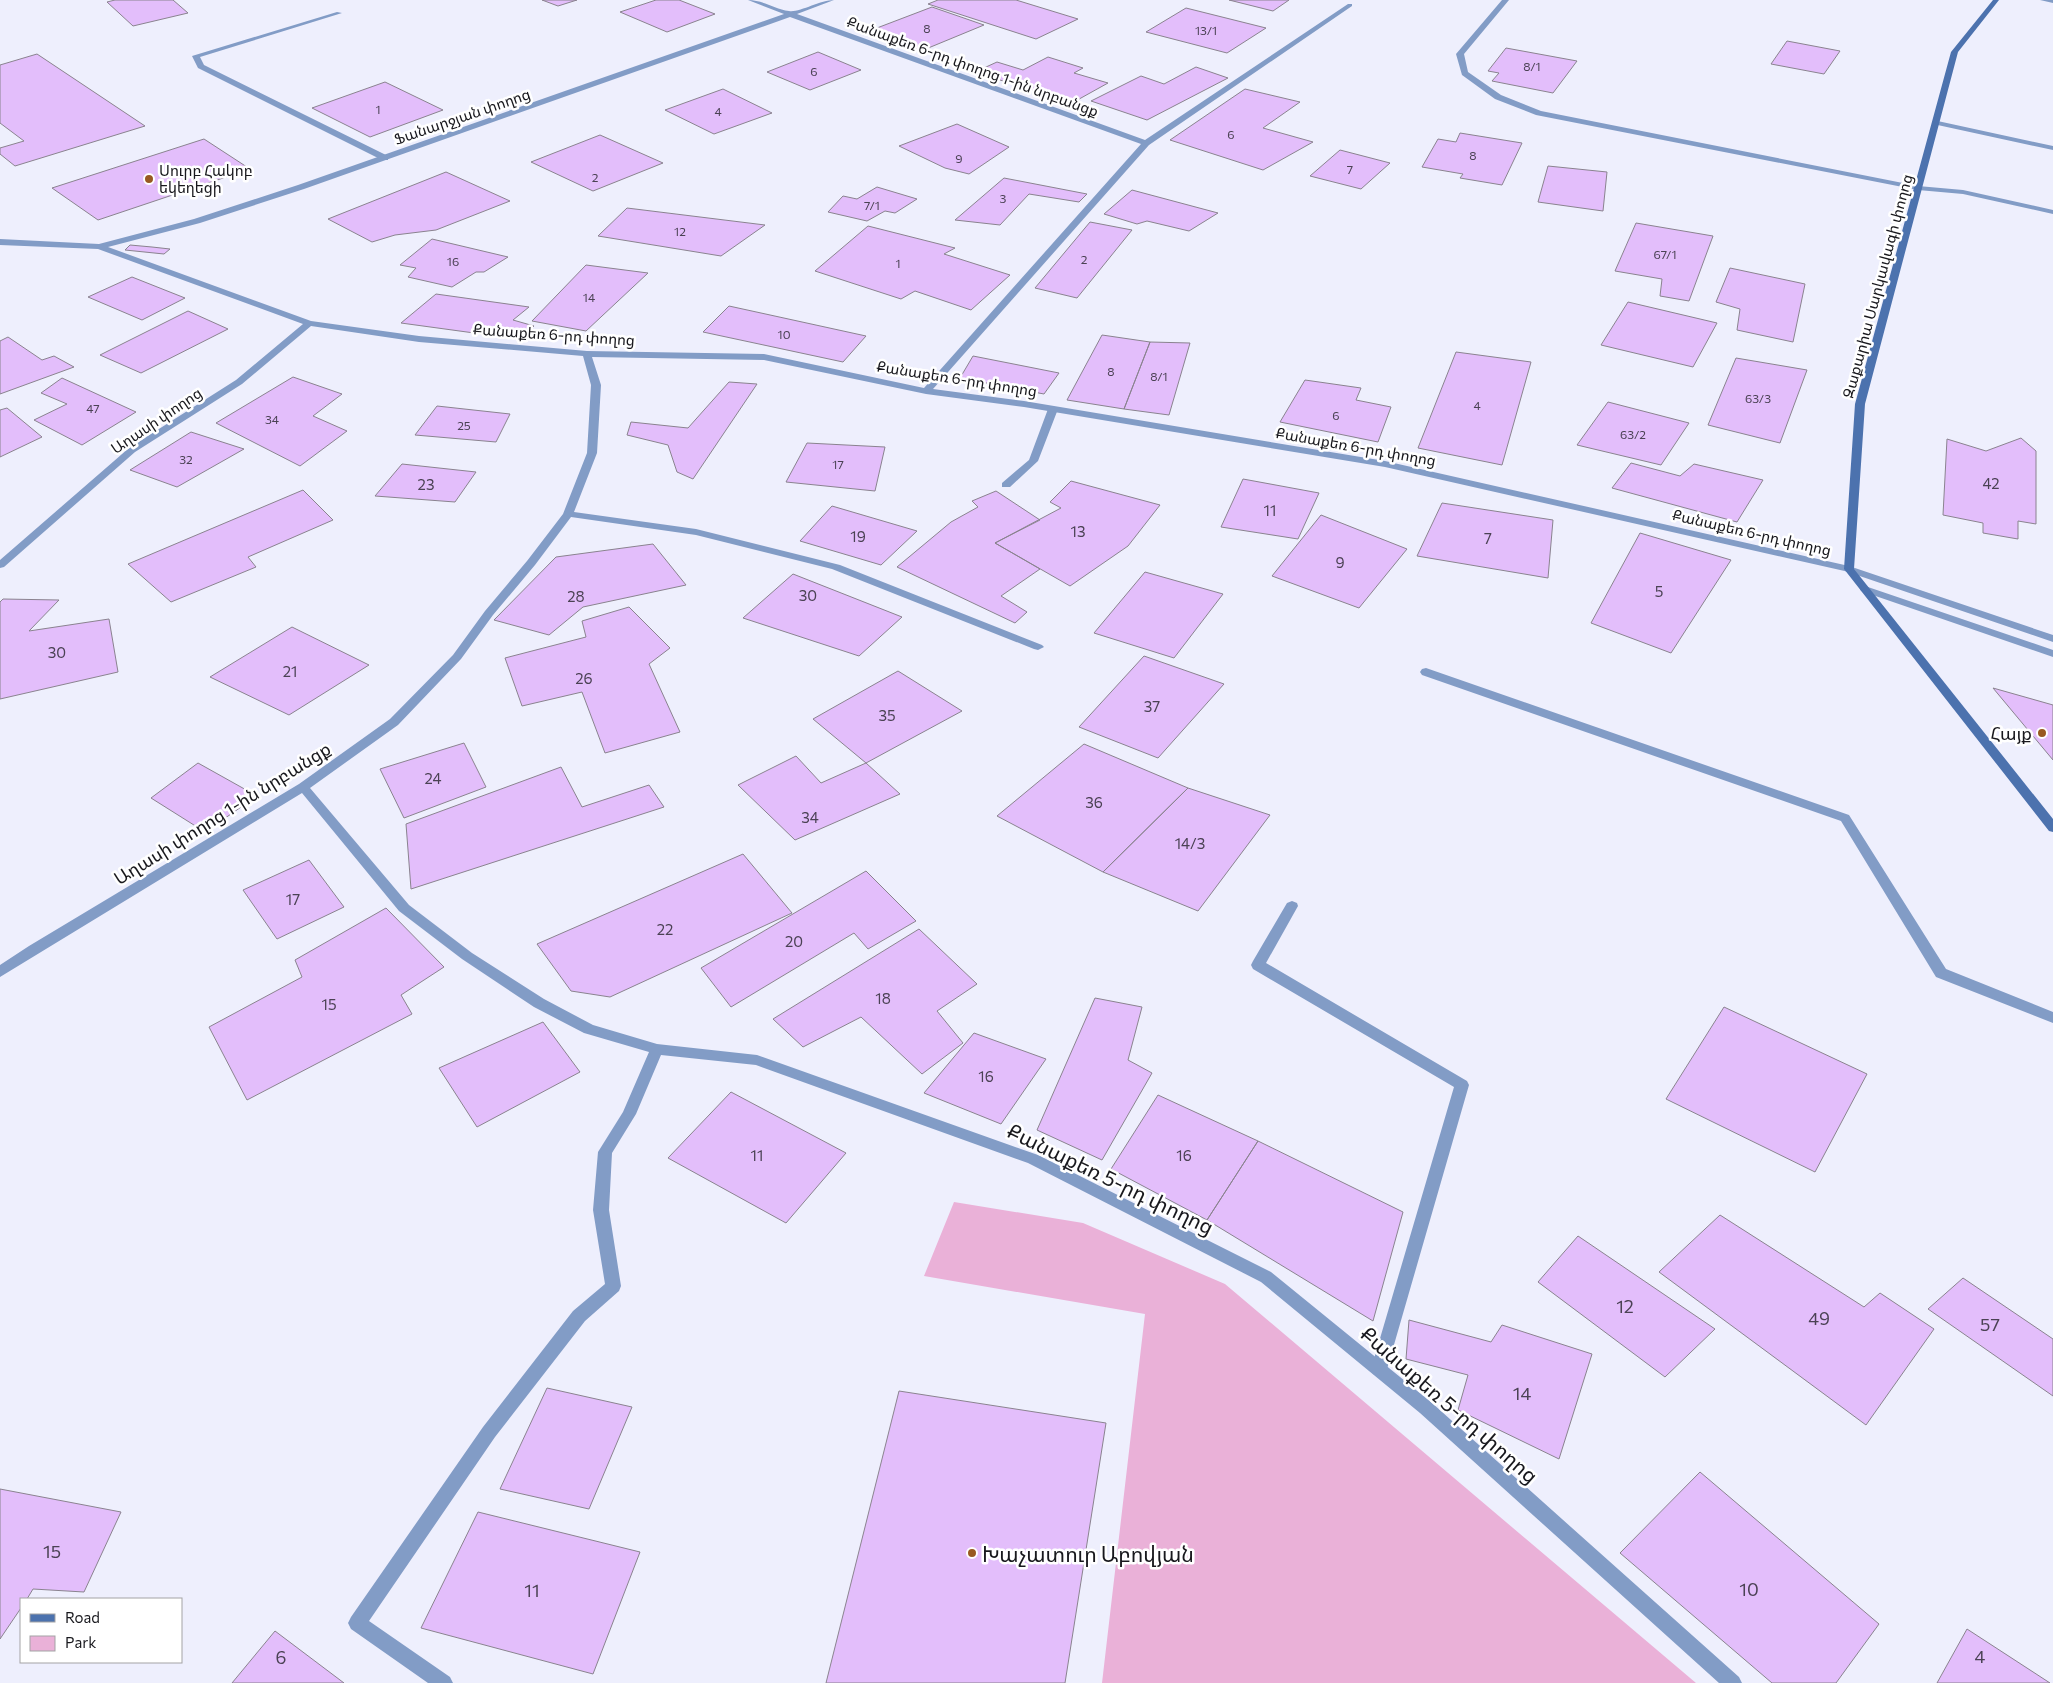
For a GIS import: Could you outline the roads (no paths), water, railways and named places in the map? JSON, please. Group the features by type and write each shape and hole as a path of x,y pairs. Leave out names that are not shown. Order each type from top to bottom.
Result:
{"main road":[{"name":"Զաքարիա Սարկավագի փողոց","path":"1849,569 1860,404 1955,52 1996,0"},
{"path":"1849,569 2053,828"}],"street":[{"name":"Քանաքեռ 6-րդ փողոց 1-ին նրբանցք","path":"751,0 1146,143"},
{"name":"Ֆանարջյան փողոց","path":"100,248 197,221 385,158 831,0"},
{"path":"1506,0 1460,54 1464,72 1498,97 1539,113 1918,188 1963,192 2053,212"},
{"path":"2043,0 2053,1"},
{"path":"926,391 1146,143 1350,5"},
{"path":"339,13 196,56 201,66 385,158"},
{"path":"1936,122 2053,148"},
{"name":"Քանաքեռ 6-րդ փողոց","path":"0,242 100,248 309,323 419,339 587,354 764,357 926,391 1053,409 1385,464 1849,569 2053,639"},
{"name":"Աղասի փողոց","path":"0,565 132,450 239,382 309,323"},
{"name":"Աղասի փողոց 1-ին նրբանցք","path":"0,972 34,949 303,787 394,722 457,657 488,613 531,563 568,514 592,453 596,385 587,354"},
{"path":"1006,485 1033,461 1053,409"},
{"path":"568,514 696,532 836,567 1038,647"},
{"path":"1865,589 2053,654"},
{"path":"1426,672 1845,818 1941,973 2053,1018"},
{"name":"Քանաքեռ 5-րդ փողոց","path":"303,787 404,908 467,956 539,1003 589,1029 658,1049 757,1060 1033,1159 1266,1277 1426,1408 1734,1683"},
{"path":"1292,906 1258,965 1462,1085 1378,1369"},
{"path":"444,1683 357,1623 489,1432 579,1316 614,1286 601,1210 605,1152 629,1114 658,1049"}],"place":[{"name":"Սուրբ Հակոբ եկեղեցի","path":"149,179"},
{"name":"Հայք","path":"2042,733"},
{"name":"Խաչատուր Աբովյան","path":"972,1553"}]}
